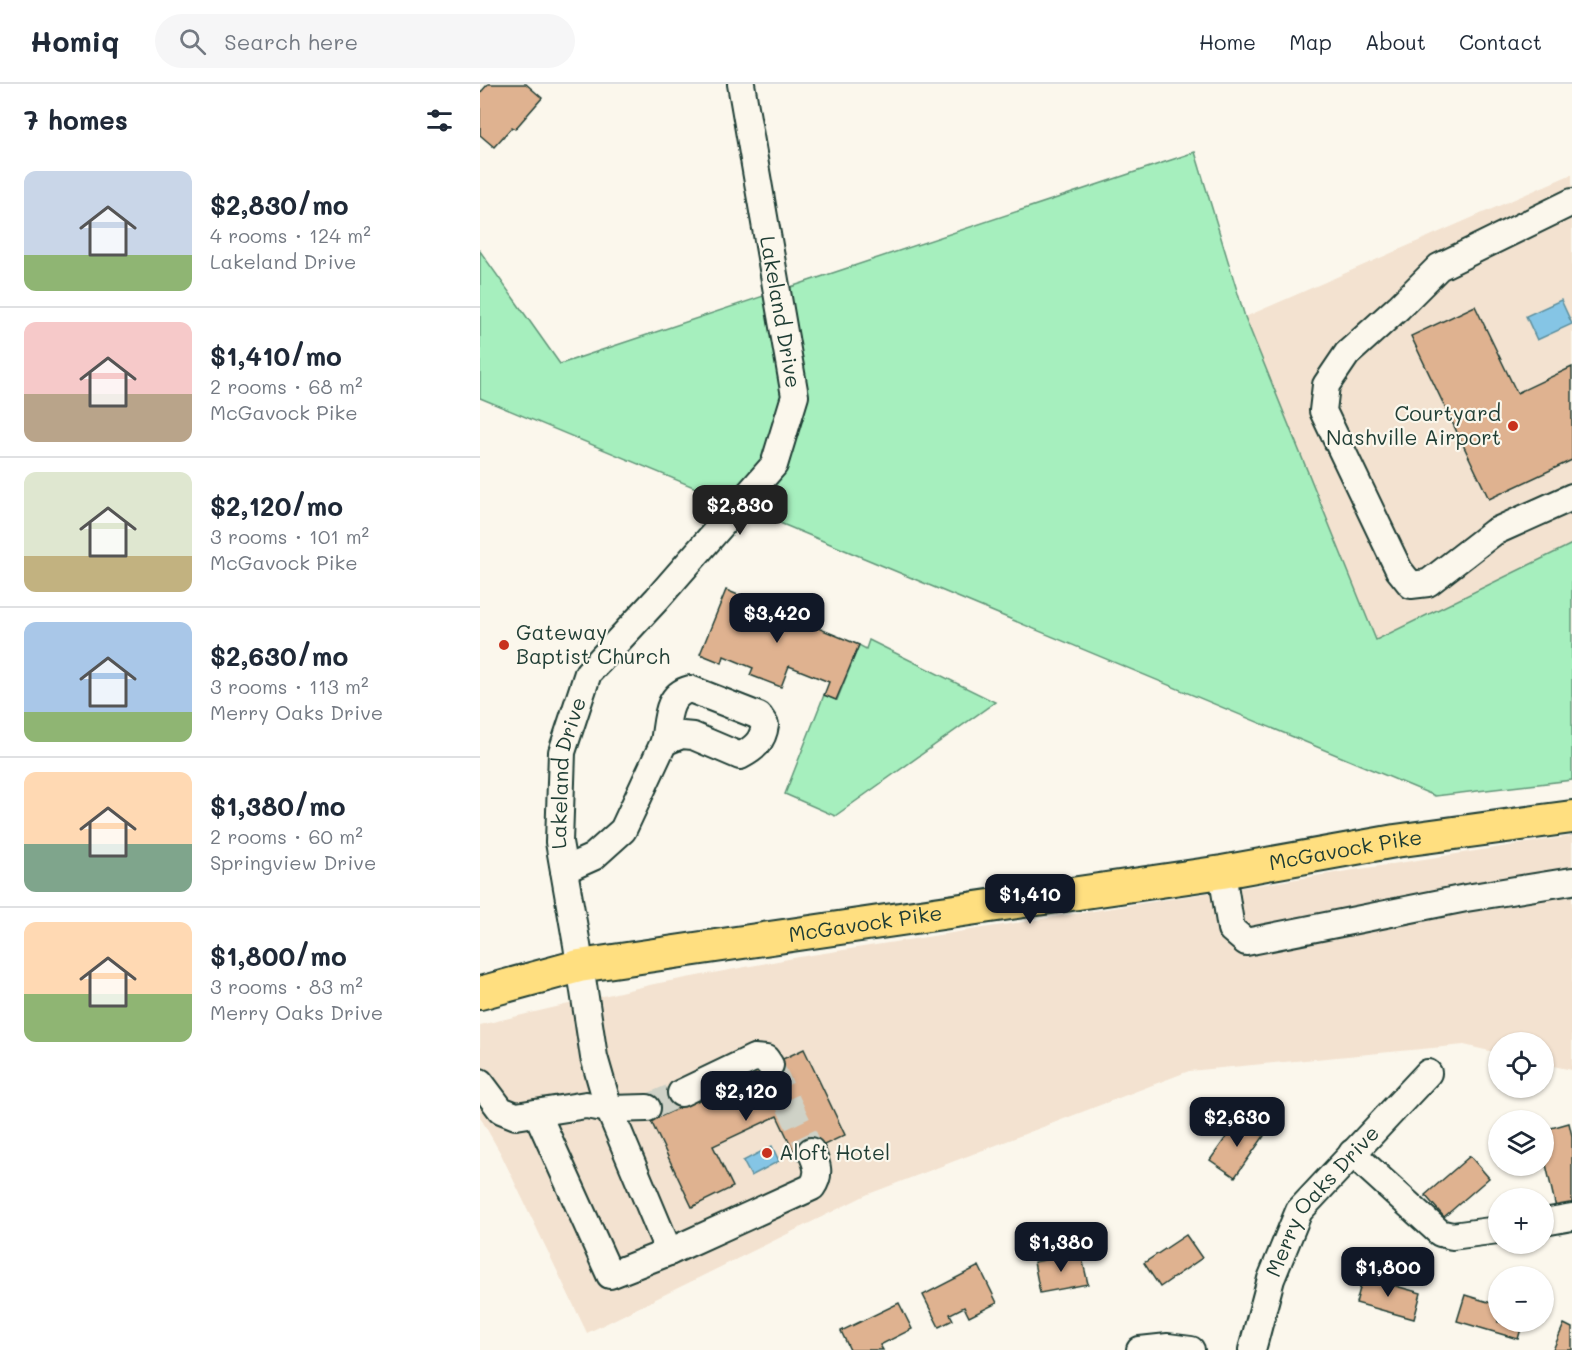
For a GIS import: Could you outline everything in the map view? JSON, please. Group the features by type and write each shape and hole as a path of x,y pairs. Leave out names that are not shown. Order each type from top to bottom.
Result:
{"main road":[{"name":"McGavock Pike","path":"480,993 579,966 1222,872 1395,841 1572,817"}],"street":[{"name":"Lakeland Drive","path":"669,1252 609,1109 594,1057 559,842 562,752 588,673 657,599 774,465 795,396 741,84"},
{"path":"1572,202 1439,267 1399,308 1347,354 1326,385 1323,411 1399,570 1411,585 1428,583 1494,532 1572,497"},
{"path":"564,870 593,857 623,830 664,742 671,704 680,692 690,689 759,716 765,725 764,734 753,749 740,756 693,736 682,735 664,742"},
{"path":"1222,872 1231,929 1246,942 1466,898 1572,881"},
{"path":"681,1093 754,1058 766,1059 770,1065"},
{"name":"Merry Oaks Drive","path":"1252,1350 1271,1279 1299,1211 1428,1073"},
{"path":"480,1083 501,1110 516,1116 586,1105 609,1109 647,1108"},
{"path":"537,1113 610,1275 669,1252 812,1187 818,1167 811,1151"},
{"path":"1353,1154 1440,1233 1452,1236 1488,1231"},
{"path":"1554,1220 1572,1217"},
{"path":"1140,1350 1168,1347 1191,1350"}],"shaded area":[{"path":"1572,174 1572,544 1376,640 1245,317"},
{"path":"1572,836 1572,1070 1554,1066 1554,1032 1488,1032 1488,1051 1464,1045 1189,1071 866,1195 587,1333 501,1154 480,1117 480,1025 654,984 799,957"}],"green space":[{"path":"1195,152 1245,317 1376,640 1572,544 1572,780 1435,796 480,398 480,251 560,364"},
{"path":"869,640 995,702 835,816 785,794 824,695 837,700 859,645 866,649"}],"water":[{"path":"1561,300 1572,324 1537,340 1526,316"},
{"name":"Aloft Hotel","path":"772,1146 779,1161 751,1176 743,1161"}],"building":[{"path":"488,84 526,84 542,98 515,129 512,127 494,147 480,135 480,93"},
{"name":"Courtyard Nashville Airport","path":"1475,306 1517,393 1572,367 1572,460 1489,499 1411,336"},
{"path":"726,590 859,645 836,700 824,695 829,682 789,666 781,687 750,675 753,668 724,656 722,663 700,654"},
{"path":"804,1049 845,1135 797,1158 777,1116 713,1146 733,1187 692,1207 651,1121"},
{"path":"1239,1119 1264,1136 1235,1177 1210,1160"},
{"path":"1569,1123 1572,1136 1572,1204 1556,1208 1554,1188 1551,1188 1549,1176 1554,1176 1554,1127"},
{"path":"1470,1156 1489,1178 1444,1217 1425,1195"},
{"path":"1186,1235 1202,1258 1160,1287 1144,1263"},
{"path":"1081,1253 1088,1284 1040,1293 1034,1262"},
{"path":"979,1266 997,1303 969,1317 964,1307 950,1314 953,1320 939,1327 923,1295"},
{"path":"1363,1277 1421,1293 1414,1319 1356,1303"},
{"path":"1465,1295 1488,1302 1488,1330 1457,1321"},
{"path":"899,1303 912,1329 880,1345 883,1350 850,1350 841,1331"},
{"path":"1564,1324 1572,1328 1572,1350 1553,1350"},
{"path":"1494,1332 1520,1332 1518,1339"}],"tunnel":[{"path":"770,1065 811,1151"},
{"path":"647,1108 681,1093"}],"place":[{"name":"Courtyard Nashville Airport","path":"1513,426"},
{"name":"Gateway Baptist Church","path":"504,645"},
{"name":"Aloft Hotel","path":"767,1153"}]}
